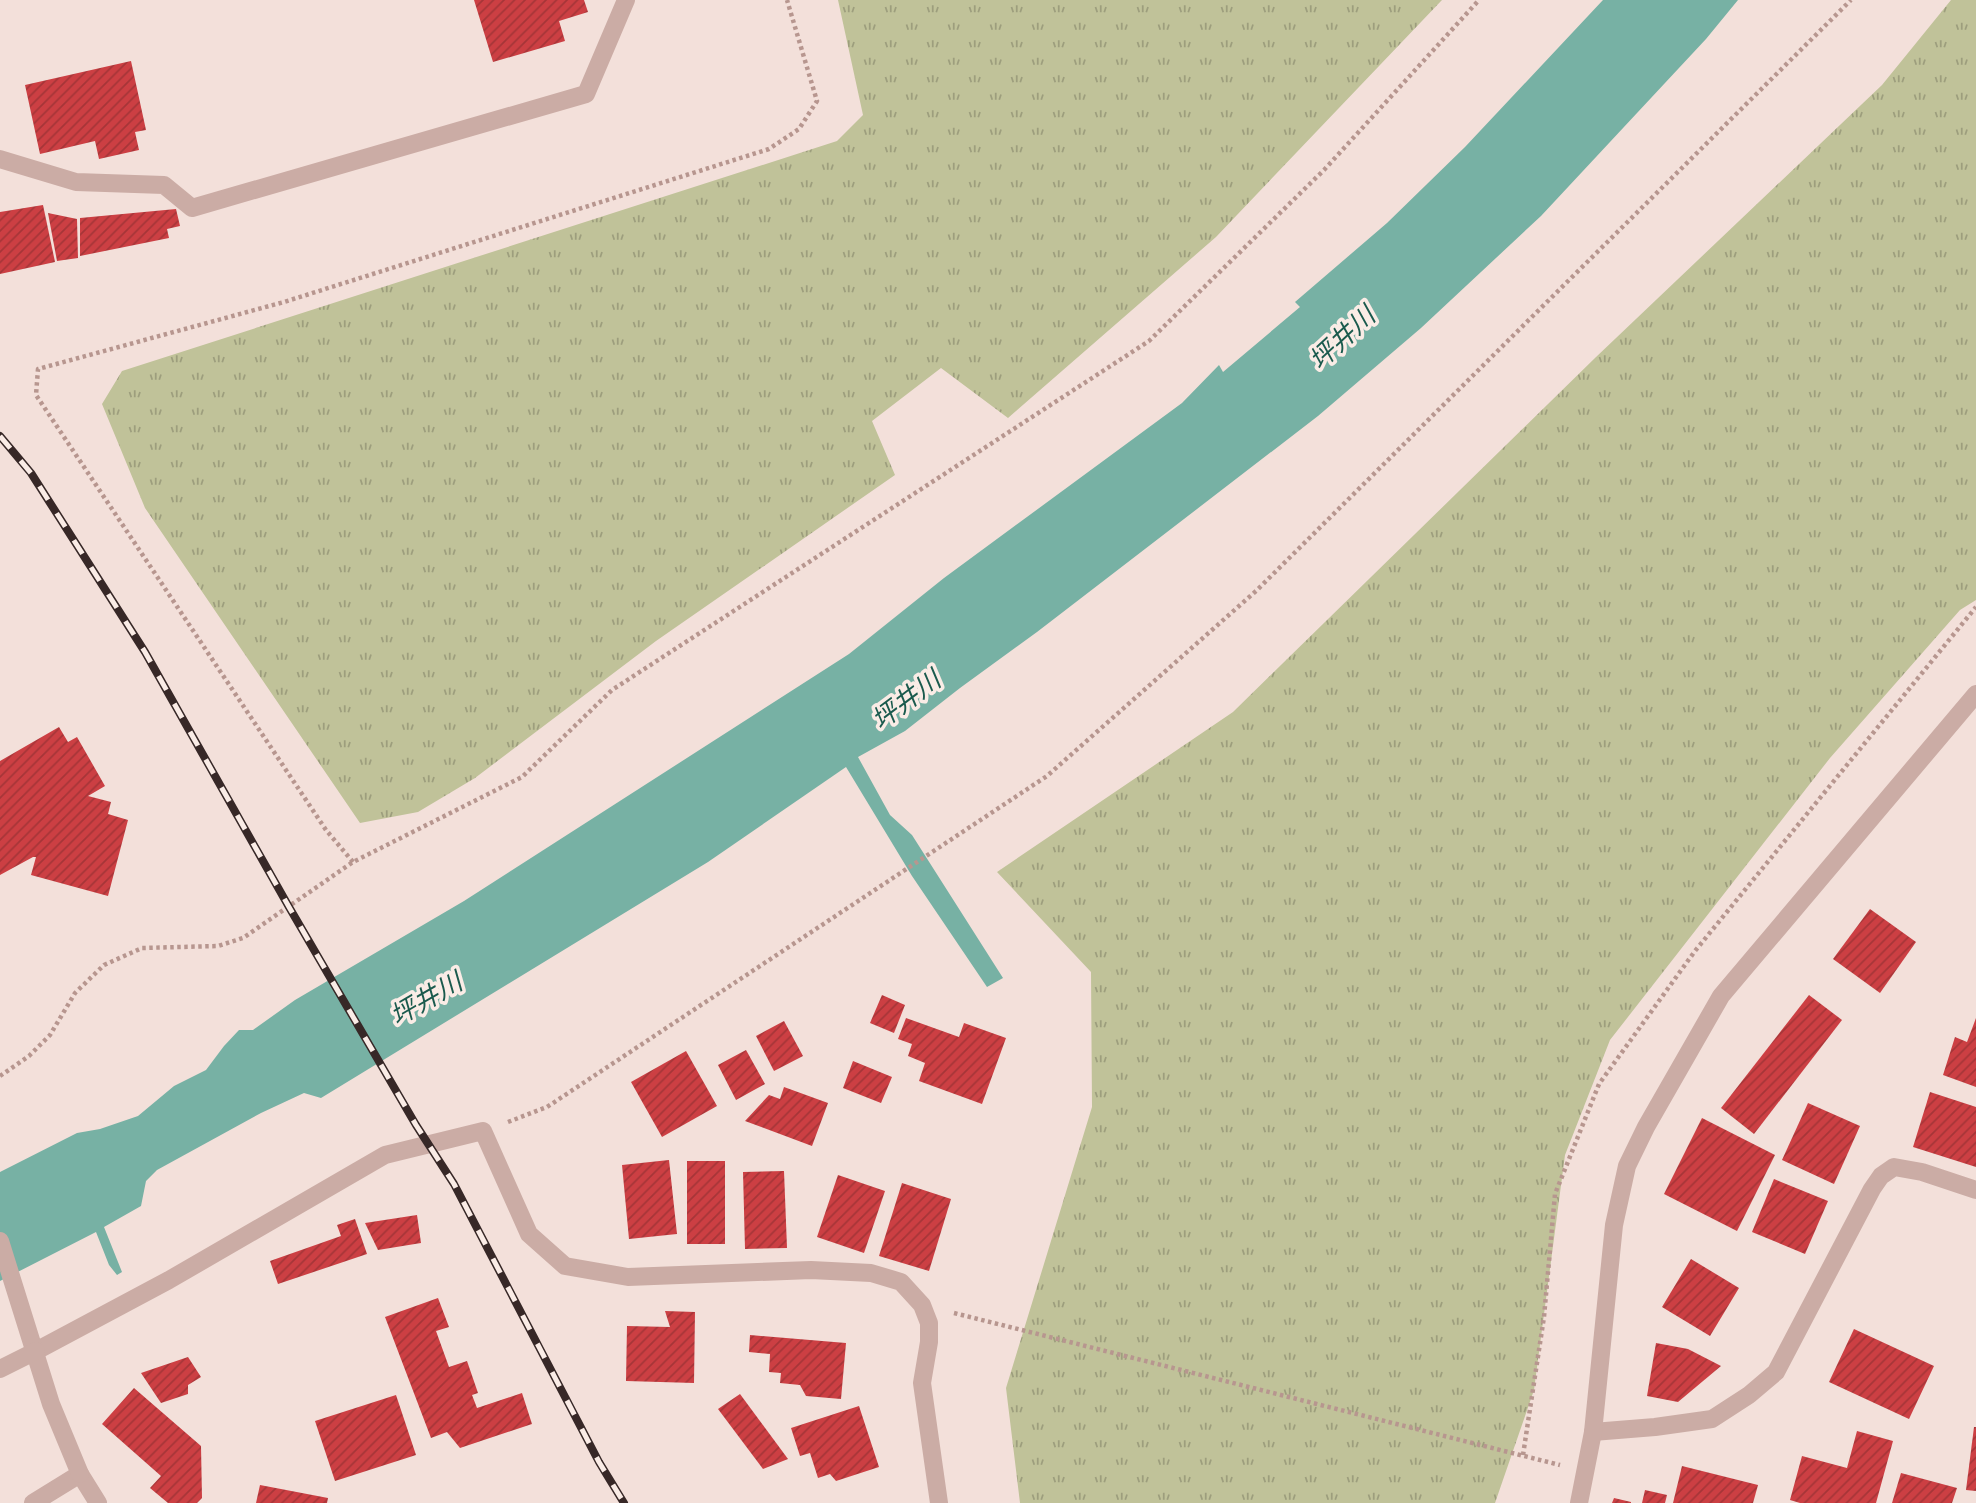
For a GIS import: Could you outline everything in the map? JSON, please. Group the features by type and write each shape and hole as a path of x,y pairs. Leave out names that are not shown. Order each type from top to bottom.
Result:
{"street":[{"path":"0,159 76,182 164,185 192,208 586,94 626,0"},
{"path":"1578,1503 1593,1432 1614,1226 1628,1167 1646,1127 1721,996 1976,694"},
{"path":"0,1369 169,1280 386,1155 483,1131 529,1234 565,1266 628,1277 811,1270 871,1273 901,1282 922,1305 929,1323 929,1342 922,1383 939,1503"},
{"path":"1593,1432 1712,1419 1749,1395 1776,1372 1872,1189 1881,1176 1894,1167 1922,1172 1976,1190"},
{"path":"0,1241 51,1404 80,1474 98,1503"},
{"path":"33,1503 80,1474"}],"path":[{"path":"353,862 326,830 36,395 38,369 284,302 769,149 799,129 817,101 787,0"},
{"path":"0,1076 29,1056 50,1035 75,993 104,965 142,948 218,946 243,938 353,862 522,777 612,690 1149,341 1324,170 1479,0"},
{"path":"483,1131 547,1107 1047,776 1256,591 1851,0"},
{"path":"922,1305 1585,1471"}],"green space":[{"path":"838,0 1442,0 1216,237 1008,418 941,368 872,421 895,475 656,641 475,778 418,812 360,823 145,508 102,404 122,371 837,141 863,115"},
{"path":"1951,0 1976,0 1976,600 1960,610 1830,758 1610,1040 1565,1155 1534,1390 1495,1503 1020,1503 1006,1388 1092,1107 1091,972 997,872 1233,712 1595,358 1882,85"}],"water":[{"name":"坪井川","path":"1603,0 1738,0 1706,39 1541,216 1421,328 1318,416 1037,632 905,731 858,757 890,815 912,835 1003,978 987,987 912,876 846,767 708,862 321,1098 304,1093 261,1113 157,1170 146,1181 141,1206 104,1227 122,1272 117,1275 109,1265 96,1232 0,1281 0,1172 77,1133 100,1129 138,1116 174,1086 206,1070 239,1030 253,1030 295,1000 464,901 849,654 944,578 1182,403 1219,365 1223,372 1300,307 1295,302 1387,223 1465,147"}],"building":[{"path":"474,0 584,0 588,12 559,21 565,41 493,62"},
{"path":"131,61 146,130 135,132 139,150 99,159 95,141 40,154 25,85"},
{"path":"43,205 55,262 0,274 0,212"},
{"path":"176,209 180,226 167,229 169,238 80,256 80,218"},
{"path":"48,213 77,219 78,258 57,261"},
{"path":"59,727 68,742 77,737 105,786 88,796 111,802 108,814 128,820 108,896 31,875 36,857 0,875 0,761"},
{"path":"1870,909 1916,942 1880,993 1833,959"},
{"path":"882,995 905,1005 894,1033 870,1023"},
{"path":"1809,995 1842,1020 1754,1134 1721,1108"},
{"path":"906,1018 959,1037 964,1023 1006,1038 982,1104 919,1081 925,1063 908,1056 912,1044 898,1039"},
{"path":"1976,1018 1976,1087 1943,1075 1955,1037 1967,1042"},
{"path":"784,1021 803,1056 774,1071 756,1036"},
{"path":"746,1050 765,1084 736,1100 718,1065"},
{"path":"686,1051 717,1106 662,1137 631,1082"},
{"path":"853,1061 892,1077 881,1103 843,1088"},
{"path":"784,1087 828,1103 812,1146 745,1121 769,1095 780,1099"},
{"path":"1930,1092 1976,1107 1976,1167 1913,1147"},
{"path":"1808,1103 1860,1126 1834,1184 1782,1160"},
{"path":"1702,1118 1775,1155 1737,1231 1664,1194"},
{"path":"669,1160 677,1234 629,1239 622,1165"},
{"path":"687,1161 725,1161 725,1244 687,1244"},
{"path":"784,1171 787,1248 745,1249 743,1172"},
{"path":"838,1175 885,1191 864,1253 817,1237"},
{"path":"1774,1179 1828,1201 1805,1254 1752,1232"},
{"path":"902,1183 951,1199 929,1271 879,1256"},
{"path":"417,1215 421,1243 378,1250 365,1223"},
{"path":"355,1219 367,1254 278,1284 270,1261 341,1236 337,1225"},
{"path":"1691,1259 1739,1288 1710,1336 1662,1307"},
{"path":"438,1298 449,1327 436,1331 449,1367 467,1361 478,1393 472,1395 477,1408 522,1393 532,1424 460,1448 447,1432 431,1438 385,1317"},
{"path":"665,1311 695,1312 694,1383 626,1381 627,1326 670,1327"},
{"path":"1854,1329 1934,1366 1909,1419 1829,1382"},
{"path":"750,1335 846,1343 841,1399 806,1396 800,1385 780,1383 781,1373 769,1372 770,1354 749,1352"},
{"path":"1656,1343 1688,1349 1721,1366 1678,1402 1647,1396"},
{"path":"188,1357 201,1377 188,1385 188,1394 161,1403 141,1373"},
{"path":"134,1388 201,1446 202,1498 197,1503 168,1503 150,1488 161,1476 102,1424"},
{"path":"740,1394 788,1459 763,1469 718,1409"},
{"path":"396,1395 416,1455 335,1481 315,1421"},
{"path":"859,1406 879,1467 836,1481 830,1474 818,1478 810,1453 800,1456 791,1428"},
{"path":"1976,1427 1976,1491 1966,1490"},
{"path":"1857,1431 1893,1441 1876,1503 1800,1503 1790,1500 1802,1456 1847,1468"},
{"path":"1682,1466 1758,1485 1753,1503 1673,1503"},
{"path":"1901,1473 1957,1488 1952,1503 1892,1503"},
{"path":"260,1485 328,1498 327,1503 256,1503"},
{"path":"1645,1490 1667,1495 1665,1503 1642,1503"},
{"path":"1614,1498 1631,1502 1631,1503 1612,1503"}],"railway":[{"path":"0,436 31,473 145,652 289,907 416,1125 454,1184 599,1462 624,1503"}]}
